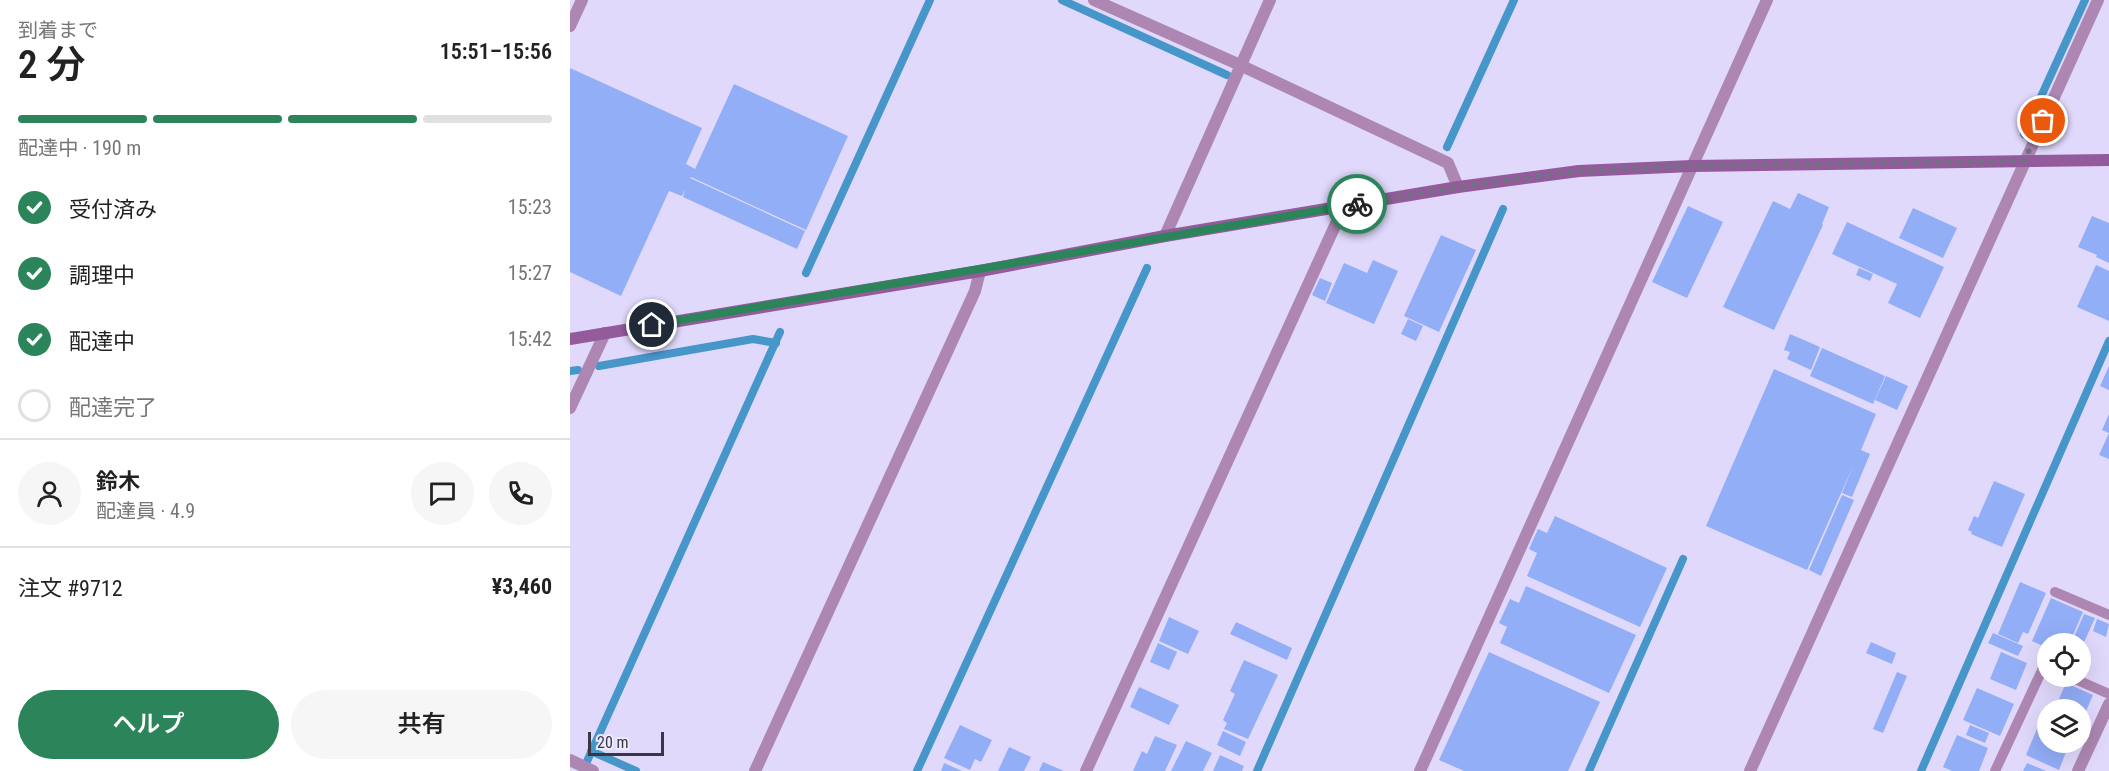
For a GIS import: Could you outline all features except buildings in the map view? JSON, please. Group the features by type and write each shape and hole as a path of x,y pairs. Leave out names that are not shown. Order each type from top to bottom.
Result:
{"main road":[{"path":"570,339 980,271 1165,236 1458,187 1579,171 1692,166 2109,160"}],"street":[{"path":"570,26 582,0"},
{"path":"1094,0 1240,65 1448,163 1458,187"},
{"path":"1165,236 1270,0"},
{"path":"1420,771 1767,0"},
{"path":"1750,771 2098,0"},
{"path":"1086,771 1344,206"},
{"path":"755,771 975,291 980,271"},
{"path":"570,408 605,333"},
{"path":"2078,771 2109,704"},
{"path":"572,761 593,771"}],"lane":[{"path":"2055,592 2109,615"},
{"path":"1995,771 2037,681"},
{"path":"2091,686 2109,694"}],"waterway":[{"path":"806,273 930,0"},
{"path":"1062,0 1227,75"},
{"path":"1447,147 1514,0"},
{"path":"2024,134 2085,0"},
{"path":"1257,771 1503,209"},
{"path":"917,771 1147,268"},
{"path":"584,768 780,332"},
{"path":"599,366 753,339 776,343"},
{"path":"1921,771 2109,341"},
{"path":"570,371 578,370"},
{"path":"1589,771 1683,559"},
{"path":"591,751 636,771"}],"way so far":[{"path":"1357,204 1458,187 1579,171 1692,166 2024,161 2043,121"}],"route":[{"path":"652,325 980,271 1165,236 1357,204"}]}
